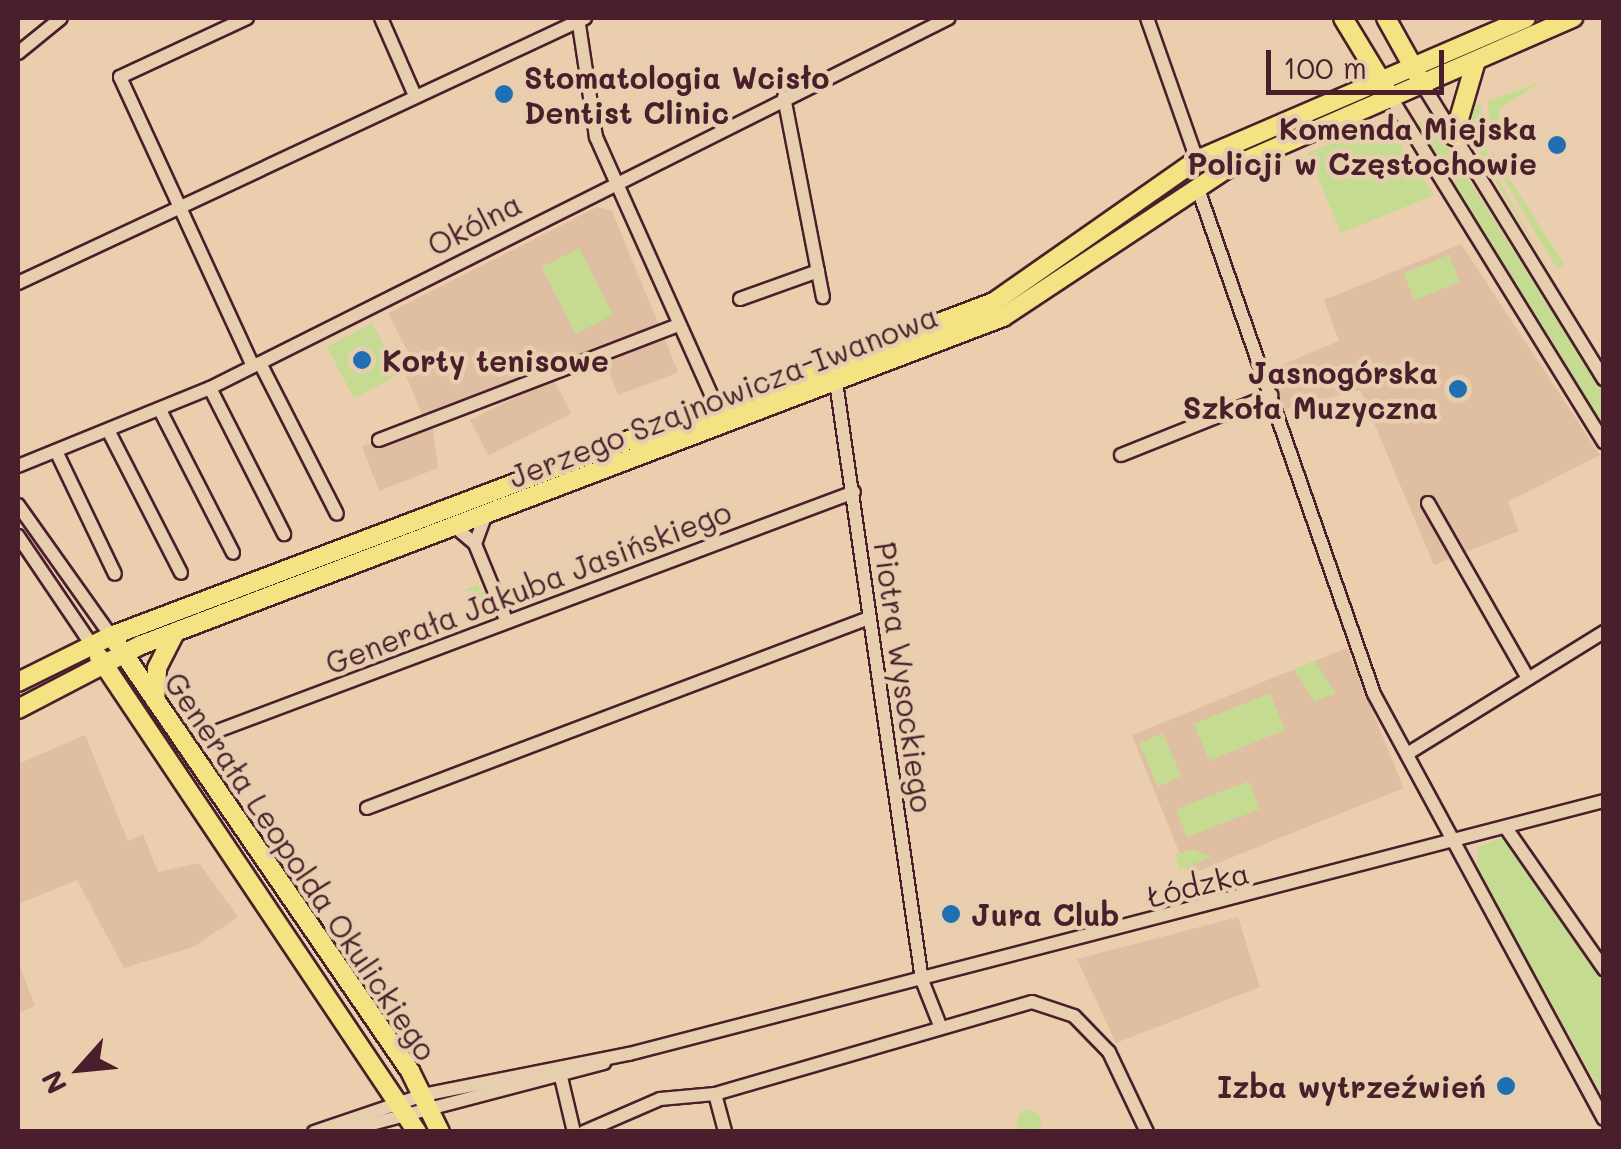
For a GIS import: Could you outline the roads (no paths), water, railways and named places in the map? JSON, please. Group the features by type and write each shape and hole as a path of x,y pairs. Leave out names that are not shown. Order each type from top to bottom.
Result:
{"main road":[{"path":"1343,18 1390,96"},
{"path":"1386,18 1421,82"},
{"name":"Jerzego Szajnowicza-Iwanowa","path":"18,682 111,636 715,402 994,302 1197,160 1379,77 1526,18"},
{"name":"Jerzego Szajnowicza-Iwanowa","path":"18,709 123,654 836,382 1037,300 1197,186 1421,82 1572,18"},
{"path":"1454,136 1476,61"},
{"path":"155,700 156,668 174,634"},
{"name":"Generała Leopolda Okulickiego","path":"111,636 428,1104 440,1132"},
{"name":"Generała Leopolda Okulickiego","path":"91,644 410,1117"}],"street":[{"path":"18,54 60,18"},
{"path":"247,18 120,77 256,364 336,514"},
{"path":"381,18 415,96"},
{"path":"18,283 580,18 586,92 612,180 715,402"},
{"name":"Okólna","path":"18,466 161,412 612,180 949,18"},
{"path":"1147,18 1197,160"},
{"path":"1421,82 1604,379"},
{"path":"1390,96 1604,442"},
{"path":"784,97 823,297"},
{"path":"1197,186 1374,694 1458,843 1487,917 1604,1119"},
{"path":"740,299 818,270"},
{"path":"379,440 679,325"},
{"name":"Piotra Wysockiego","path":"836,382 922,980 940,1023"},
{"path":"210,388 284,534"},
{"path":"1120,455 1271,395"},
{"path":"161,412 234,553"},
{"path":"110,432 181,572"},
{"path":"56,450 115,574"},
{"name":"Generała Jakuba Jasińskiego","path":"220,730 854,492"},
{"path":"1428,503 1528,678"},
{"path":"18,505 111,636"},
{"path":"475,544 485,516"},
{"path":"455,528 475,544 507,622"},
{"path":"18,536 91,644"},
{"path":"368,808 869,618"},
{"path":"1408,754 1604,632"},
{"name":"Łódzka","path":"341,1132 410,1117 428,1104 1458,843 1604,800"},
{"path":"1506,828 1604,970"},
{"path":"584,1132 660,1098 715,1094 940,1023 1032,1002 1074,1016 1109,1052 1146,1132"},
{"path":"560,1073 574,1132"},
{"path":"715,1094 725,1132"},
{"name":"Łódzka","path":"314,1132 410,1117"}],"place":[{"name":"Stomatologia Wcisło Dentist Clinic","path":"504,94"},
{"name":"Komenda Miejska Policji w Częstochowie","path":"1557,145"},
{"name":"Korty tenisowe","path":"362,360"},
{"name":"Jasnogórska Szkoła Muzyczna","path":"1458,389"},
{"name":"Jura Club","path":"951,914"},
{"name":"Izba wytrzeźwień","path":"1506,1086"}]}
